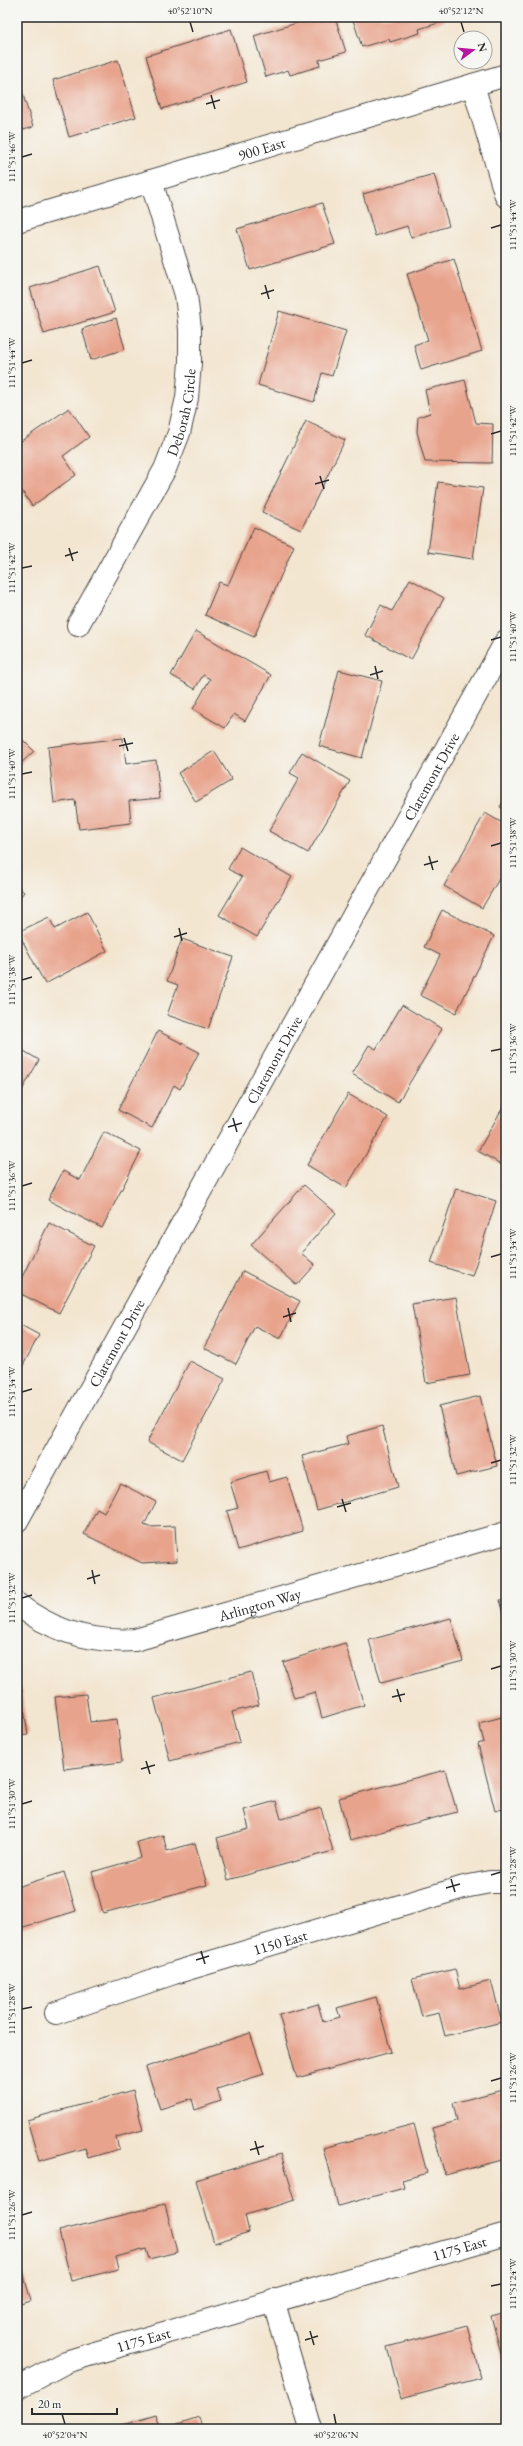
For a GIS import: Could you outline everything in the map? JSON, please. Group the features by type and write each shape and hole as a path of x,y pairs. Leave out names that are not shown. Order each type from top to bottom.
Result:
{"street":[{"name":"900 East","path":"17,221 506,75"},
{"path":"473,85 506,196"},
{"name":"Deborah Circle","path":"78,625 164,468 179,433 187,398 190,363 190,329 186,295 151,181"},
{"name":"Claremont Drive","path":"17,1521 506,641"},
{"name":"Arlington Way","path":"17,1604 29,1613 55,1627 83,1638 110,1642 135,1640 506,1533"},
{"name":"1150 East","path":"56,2013 174,1973 464,1887 490,1882 506,1882"},
{"name":"1175 East","path":"17,2388 66,2362 273,2300 506,2234"},
{"path":"273,2300 312,2429"}],"building":[{"path":"316,17 335,17 346,52 319,60 320,66 290,75 288,70 266,77 254,36"},
{"path":"352,17 443,17 445,21 419,29 420,33 390,42 389,39 362,47"},
{"path":"231,29 247,82 162,109 146,56"},
{"path":"118,60 136,117 69,137 53,80"},
{"path":"20,85 33,127 17,132 17,86"},
{"path":"434,174 449,226 411,238 407,226 375,236 363,194"},
{"path":"322,203 335,244 250,270 237,229"},
{"path":"454,259 482,351 421,370 414,345 428,340 407,274"},
{"path":"100,266 115,312 44,334 30,288"},
{"path":"279,311 346,331 332,376 322,373 314,402 258,385"},
{"path":"116,318 125,349 91,360 82,329"},
{"path":"465,380 476,423 493,424 492,463 425,462 417,432 418,417 430,413 425,390"},
{"path":"69,408 89,437 63,456 76,475 32,506 22,491 17,494 17,444"},
{"path":"306,421 345,440 301,530 262,512"},
{"path":"438,482 483,488 473,559 428,552"},
{"path":"254,527 294,546 254,637 205,615 219,582 228,585"},
{"path":"410,579 444,598 411,660 365,635 381,605 392,611"},
{"path":"196,631 271,675 245,721 234,714 225,728 193,709 210,679 203,675 195,689 171,675"},
{"path":"339,670 382,681 362,758 319,746"},
{"path":"17,734 34,751 17,767"},
{"path":"123,738 126,764 156,760 160,798 129,801 131,823 79,829 75,800 54,803 48,747"},
{"path":"214,751 232,780 196,802 178,773"},
{"path":"302,752 350,781 308,853 269,831 299,778 290,773"},
{"path":"506,796 506,811 500,807"},
{"path":"485,813 506,825 506,867 482,908 444,886"},
{"path":"240,847 292,877 257,937 219,915 242,877 228,869"},
{"path":"17,886 24,892 17,901"},
{"path":"442,910 494,936 456,1013 420,995 440,955 424,947"},
{"path":"87,912 107,951 45,984 18,932 49,917 55,929"},
{"path":"182,939 233,957 208,1029 167,1015 178,985 167,981"},
{"path":"402,1005 442,1029 398,1102 352,1074 369,1045 376,1049"},
{"path":"158,1031 199,1052 180,1089 174,1085 152,1128 118,1110"},
{"path":"17,1047 39,1060 17,1099"},
{"path":"348,1094 388,1117 346,1188 307,1165"},
{"path":"506,1102 506,1167 478,1151"},
{"path":"104,1132 141,1151 102,1228 48,1200 63,1171 80,1180"},
{"path":"304,1185 336,1213 301,1253 315,1265 297,1285 251,1245"},
{"path":"456,1188 496,1201 472,1276 431,1263"},
{"path":"49,1223 94,1246 59,1313 17,1292 17,1287"},
{"path":"243,1271 300,1301 280,1339 255,1326 236,1364 204,1348"},
{"path":"456,1297 470,1375 426,1383 412,1304"},
{"path":"17,1323 39,1335 17,1377"},
{"path":"190,1361 225,1379 182,1460 147,1442"},
{"path":"480,1396 497,1466 456,1476 439,1406"},
{"path":"382,1426 398,1487 317,1510 302,1456 348,1444 346,1436"},
{"path":"266,1471 269,1482 287,1477 303,1531 238,1550 227,1511 238,1508 230,1482"},
{"path":"120,1483 156,1502 144,1525 149,1527 175,1526 177,1561 142,1563 84,1534 97,1509 104,1513"},
{"path":"506,1599 506,1621 500,1600"},
{"path":"451,1618 463,1661 381,1683 369,1640"},
{"path":"345,1643 364,1705 322,1718 315,1692 294,1698 283,1662"},
{"path":"251,1672 259,1705 232,1712 240,1742 170,1761 154,1698"},
{"path":"21,1688 28,1735 17,1736 17,1689"},
{"path":"86,1694 90,1722 117,1719 122,1762 64,1769 55,1697"},
{"path":"506,1716 506,1808 495,1811 478,1744 484,1742 479,1723"},
{"path":"445,1770 457,1812 350,1840 339,1798"},
{"path":"276,1801 281,1819 321,1808 333,1851 228,1880 217,1838 249,1829 244,1810"},
{"path":"163,1835 167,1851 195,1843 207,1885 103,1913 92,1872 141,1858 137,1842"},
{"path":"64,1872 76,1911 17,1929 17,1887"},
{"path":"455,1969 460,1989 491,1981 502,2022 445,2036 439,2013 422,2017 412,1979"},
{"path":"376,1997 391,2052 297,2078 279,2015 318,2004 323,2022 340,2017 337,2008"},
{"path":"250,2033 264,2074 217,2089 221,2101 195,2110 192,2099 160,2109 146,2067"},
{"path":"506,2089 506,2159 445,2175 432,2128 457,2121 453,2103"},
{"path":"133,2090 143,2130 116,2137 119,2149 88,2158 85,2148 39,2161 27,2120"},
{"path":"414,2124 427,2173 402,2180 404,2188 338,2206 323,2148"},
{"path":"281,2154 295,2200 245,2215 249,2232 214,2243 196,2180"},
{"path":"165,2204 177,2252 149,2259 146,2249 116,2257 119,2269 71,2281 59,2231"},
{"path":"21,2265 31,2301 17,2305 17,2266"},
{"path":"506,2312 506,2371 491,2316"},
{"path":"467,2326 481,2378 401,2399 387,2347"},
{"path":"156,2415 161,2429 120,2429 119,2426"},
{"path":"199,2417 202,2429 162,2429"}]}
